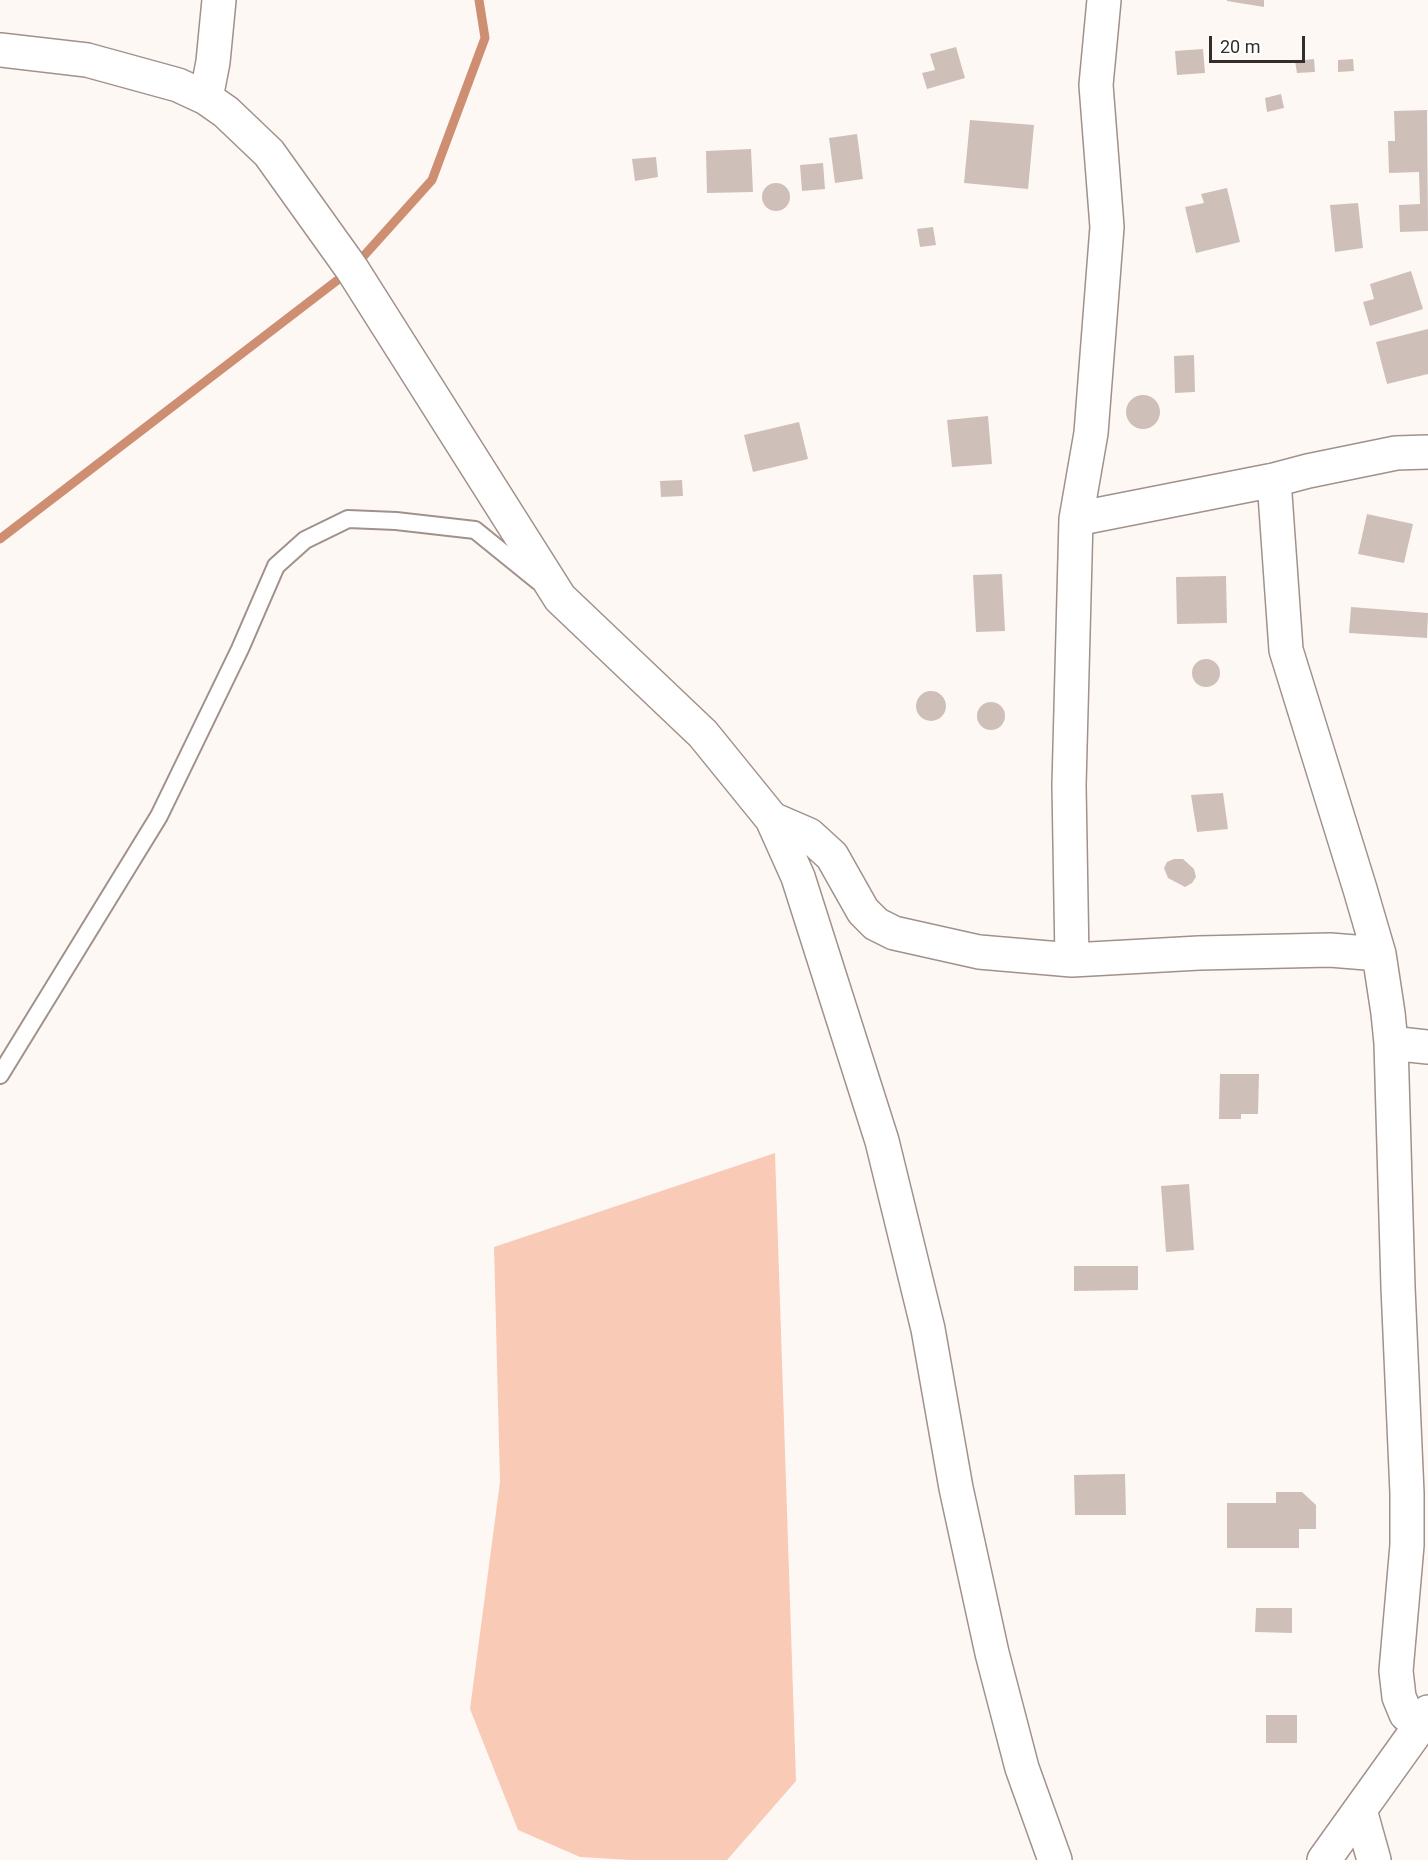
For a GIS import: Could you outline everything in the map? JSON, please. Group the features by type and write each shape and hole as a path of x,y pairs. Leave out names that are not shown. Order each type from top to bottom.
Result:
{"street":[{"path":"206,98 219,0"},
{"path":"1072,960 1069,785 1076,519 1091,433 1107,227 1096,85 1104,0"},
{"path":"0,50 87,60 168,82 206,98 226,112 269,153 352,268 560,598 703,734 772,819 798,877 882,1141 928,1329 958,1499 992,1653 1022,1768 1055,1860"},
{"path":"1076,519 1396,453 1428,452"},
{"path":"1274,480 1286,650 1379,954 1391,1043 1407,1492 1407,1545 1396,1671 1399,1697 1406,1714 1425,1722 1324,1860"},
{"path":"772,819 809,835 832,856 863,910 876,924 894,933 979,952 1072,960 1199,953 1330,950 1379,954"},
{"path":"1391,1043 1428,1047"},
{"path":"1360,1810 1374,1860"}],"lane":[{"path":"0,1075 159,816 240,649 276,567 305,540 348,519 396,521 475,530 560,598"}],"shaded area":[{"path":"775,1153 796,1781 727,1860 631,1860 580,1857 518,1830 470,1709 500,1482 494,1247"}],"building":[{"path":"1264,0 1264,7 1227,1"},
{"path":"956,47 965,78 927,89 922,73 935,70 930,54"},
{"path":"1203,49 1205,73 1177,75 1175,51"},
{"path":"1314,59 1315,72 1297,73 1295,61"},
{"path":"1353,59 1354,71 1338,72 1338,60"},
{"path":"1281,94 1284,108 1267,112 1265,98"},
{"path":"1427,110 1428,231 1400,232 1399,205 1420,204 1419,172 1389,173 1388,141 1395,141 1394,111"},
{"path":"970,120 1034,125 1028,189 964,183"},
{"path":"857,134 863,179 835,183 829,138"},
{"path":"751,149 753,192 707,193 706,151"},
{"path":"656,157 658,177 635,181 632,159"},
{"path":"823,163 825,189 802,191 800,165"},
{"path":"776,183 786,187 790,197 786,207 776,211 766,207 762,197 766,187"},
{"path":"1227,188 1240,242 1196,253 1185,207 1204,203 1201,194"},
{"path":"1358,203 1363,248 1335,252 1330,205"},
{"path":"933,227 936,245 920,247 917,229"},
{"path":"1411,271 1423,309 1370,326 1363,302 1374,299 1370,284"},
{"path":"1428,329 1428,374 1387,384 1376,342"},
{"path":"1194,355 1195,392 1175,393 1174,356"},
{"path":"1143,395 1155,400 1160,412 1155,424 1143,429 1131,424 1126,412 1131,400"},
{"path":"988,416 992,464 952,467 947,420"},
{"path":"799,422 808,459 753,472 744,435"},
{"path":"682,480 683,496 661,497 660,481"},
{"path":"1367,514 1413,524 1404,563 1358,554"},
{"path":"1002,574 1005,631 976,632 973,575"},
{"path":"1226,576 1227,623 1177,624 1176,577"},
{"path":"1351,607 1428,613 1427,638 1349,633"},
{"path":"1206,659 1216,663 1220,673 1216,683 1206,687 1196,683 1192,673 1196,663"},
{"path":"931,691 942,695 946,706 942,717 931,721 920,717 916,706 920,695"},
{"path":"991,702 1001,706 1005,716 1001,726 991,730 981,726 977,716 981,706"},
{"path":"1223,793 1228,829 1197,832 1191,795"},
{"path":"1183,859 1194,869 1196,877 1185,887 1168,878 1164,868 1167,862"},
{"path":"1220,1074 1259,1074 1258,1114 1241,1114 1241,1119 1219,1119"},
{"path":"1189,1184 1194,1250 1166,1252 1161,1186"},
{"path":"1074,1266 1138,1266 1138,1290 1074,1291"},
{"path":"1125,1474 1126,1515 1075,1515 1074,1475"},
{"path":"1276,1492 1302,1492 1316,1505 1316,1529 1299,1529 1299,1548 1227,1548 1227,1503 1276,1503"},
{"path":"1256,1608 1292,1608 1292,1633 1255,1632"},
{"path":"1266,1715 1297,1715 1297,1743 1266,1743"}],"waterway":[{"path":"0,539 352,269 432,180 485,38 479,0"}]}
